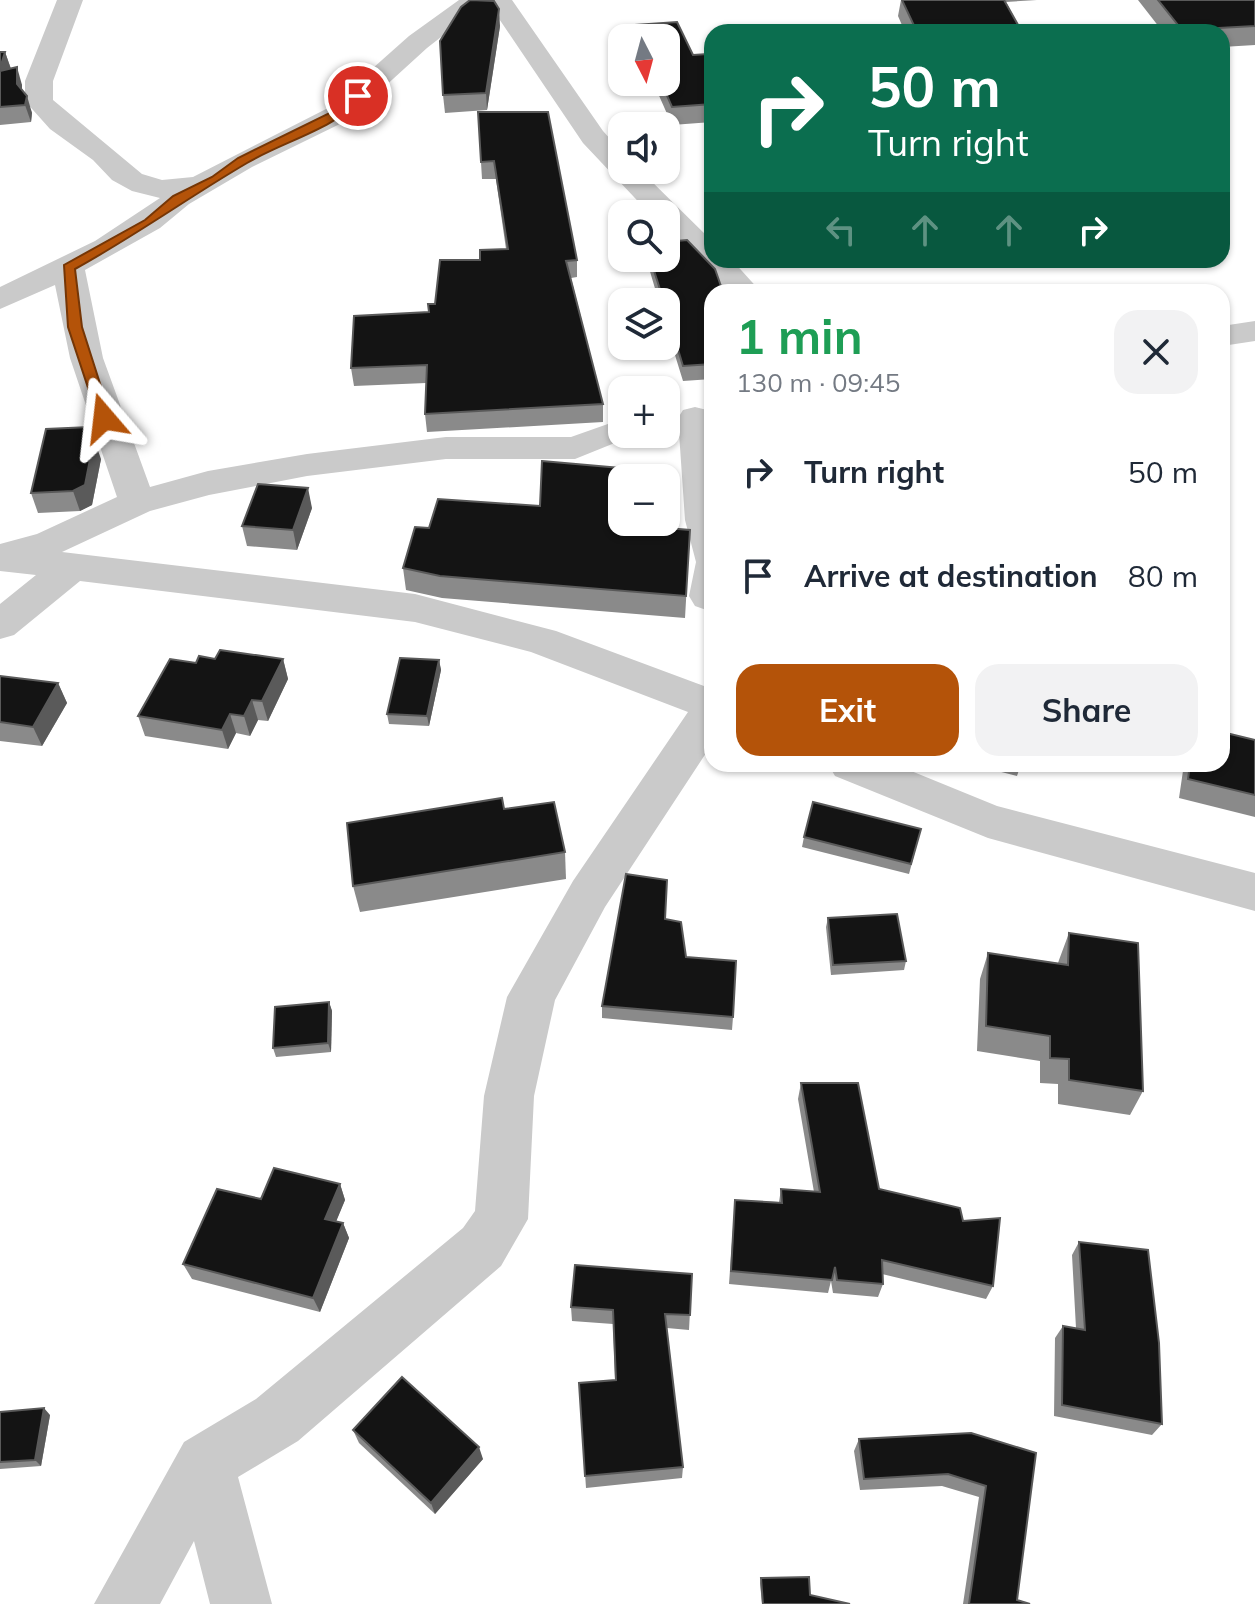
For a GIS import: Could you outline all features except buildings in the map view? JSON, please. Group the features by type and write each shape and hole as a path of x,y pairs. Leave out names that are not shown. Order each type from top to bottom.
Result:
{"street":[{"path":"70,0 39,81 39,101 59,125 104,155 122,174 144,185 171,192 216,179"},
{"path":"0,299 149,222 178,198 216,179 242,161 338,114 418,42 475,0"},
{"path":"499,0 593,137 608,153"},
{"path":"638,184 704,250"},
{"path":"0,264 55,273"},
{"path":"722,268 737,284"},
{"path":"55,273 104,418 137,502"},
{"path":"1230,335 1255,331"},
{"path":"691,414 704,520"},
{"path":"0,558 50,543 137,502 208,483 307,465 446,448 575,448 608,435"},
{"path":"0,558 415,608 542,641 704,704"},
{"path":"0,625 73,566"},
{"path":"125,1604 205,1463 277,1420 310,1389 355,1356 482,1247 501,1219 509,1096 531,997 589,894 704,719"},
{"path":"869,772 988,821 1255,892"},
{"path":"205,1463 241,1604"}],"route":[{"path":"104,418 75,327 69,268 149,222 178,198 216,179 242,161 338,114 358,96"}]}
